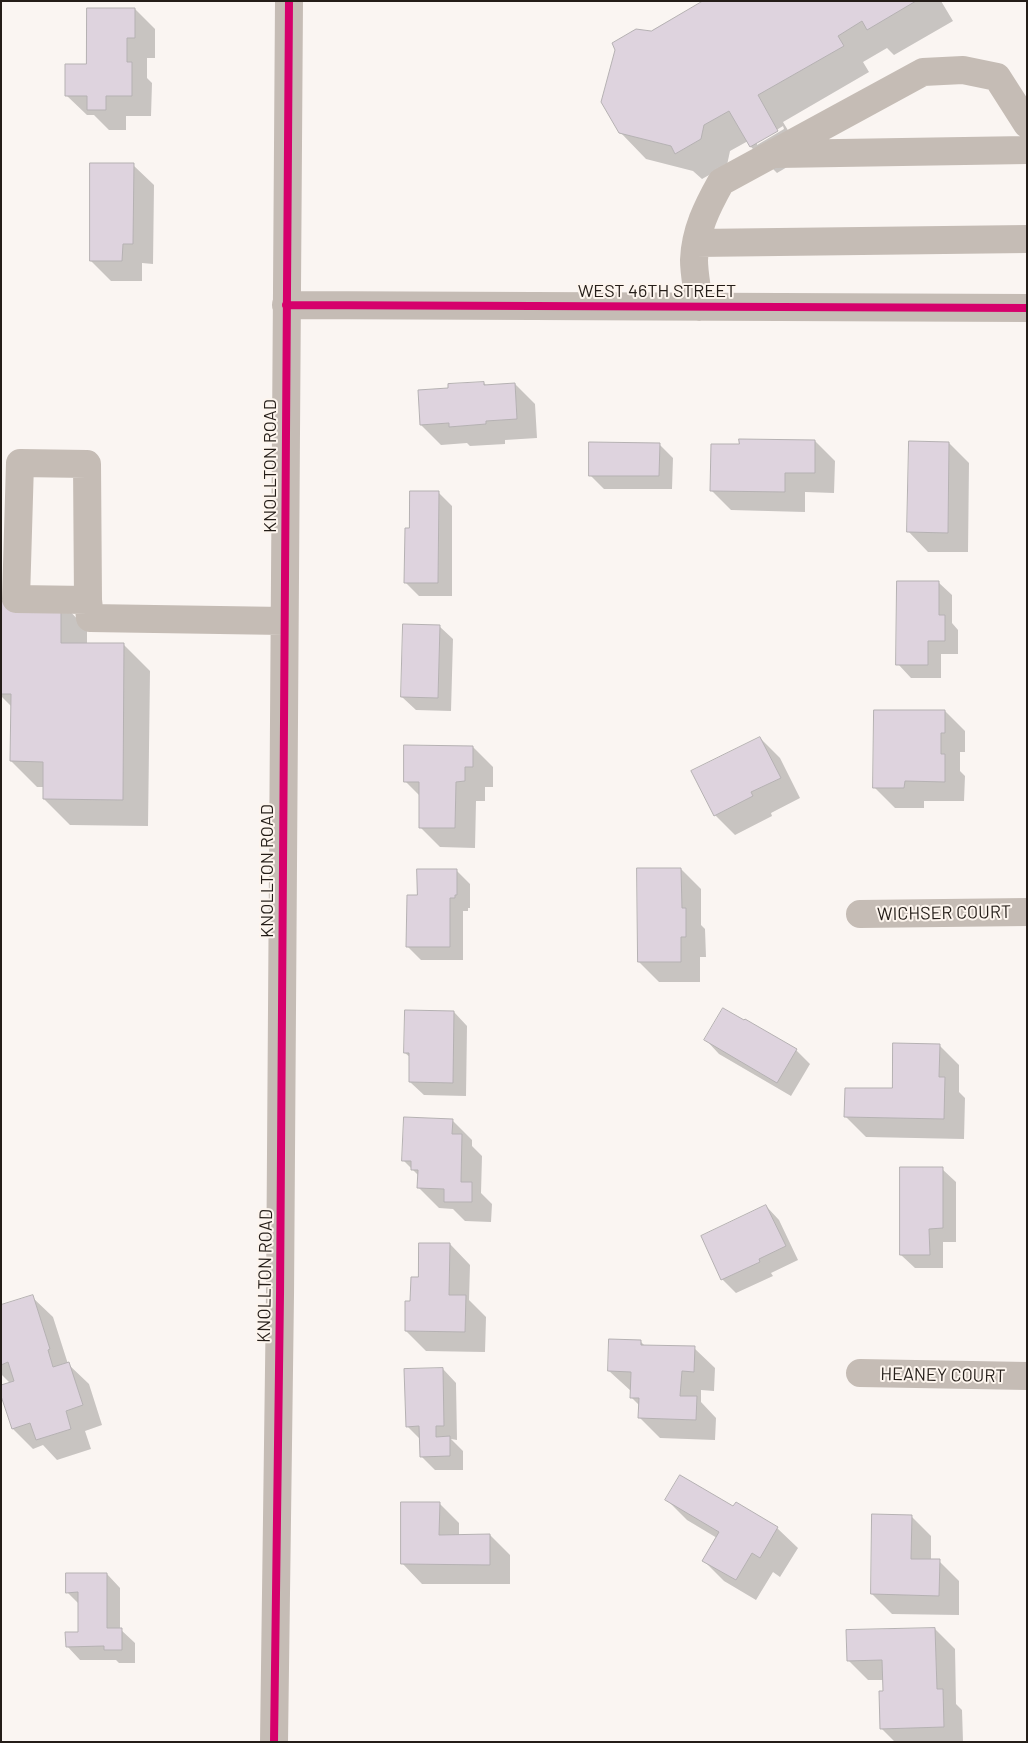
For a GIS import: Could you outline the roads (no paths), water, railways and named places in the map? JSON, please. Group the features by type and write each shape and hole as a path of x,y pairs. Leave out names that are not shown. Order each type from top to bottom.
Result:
{"street":[{"name":"KNOLLTON ROAD","path":"274,1742 280,1295 289,1"},
{"path":"700,307 694,260 696,243 706,209 721,182 923,72 963,70 997,77 1027,124"},
{"path":"773,154 1027,150"},
{"path":"696,243 1027,238"},
{"name":"WEST 46TH STREET","path":"286,305 1027,308"},
{"path":"88,600 16,599 20,463 87,464 88,600 90,618 284,622"},
{"name":"WICHSER COURT","path":"860,914 1027,912"},
{"name":"HEANEY COURT","path":"860,1373 1027,1376"}]}
